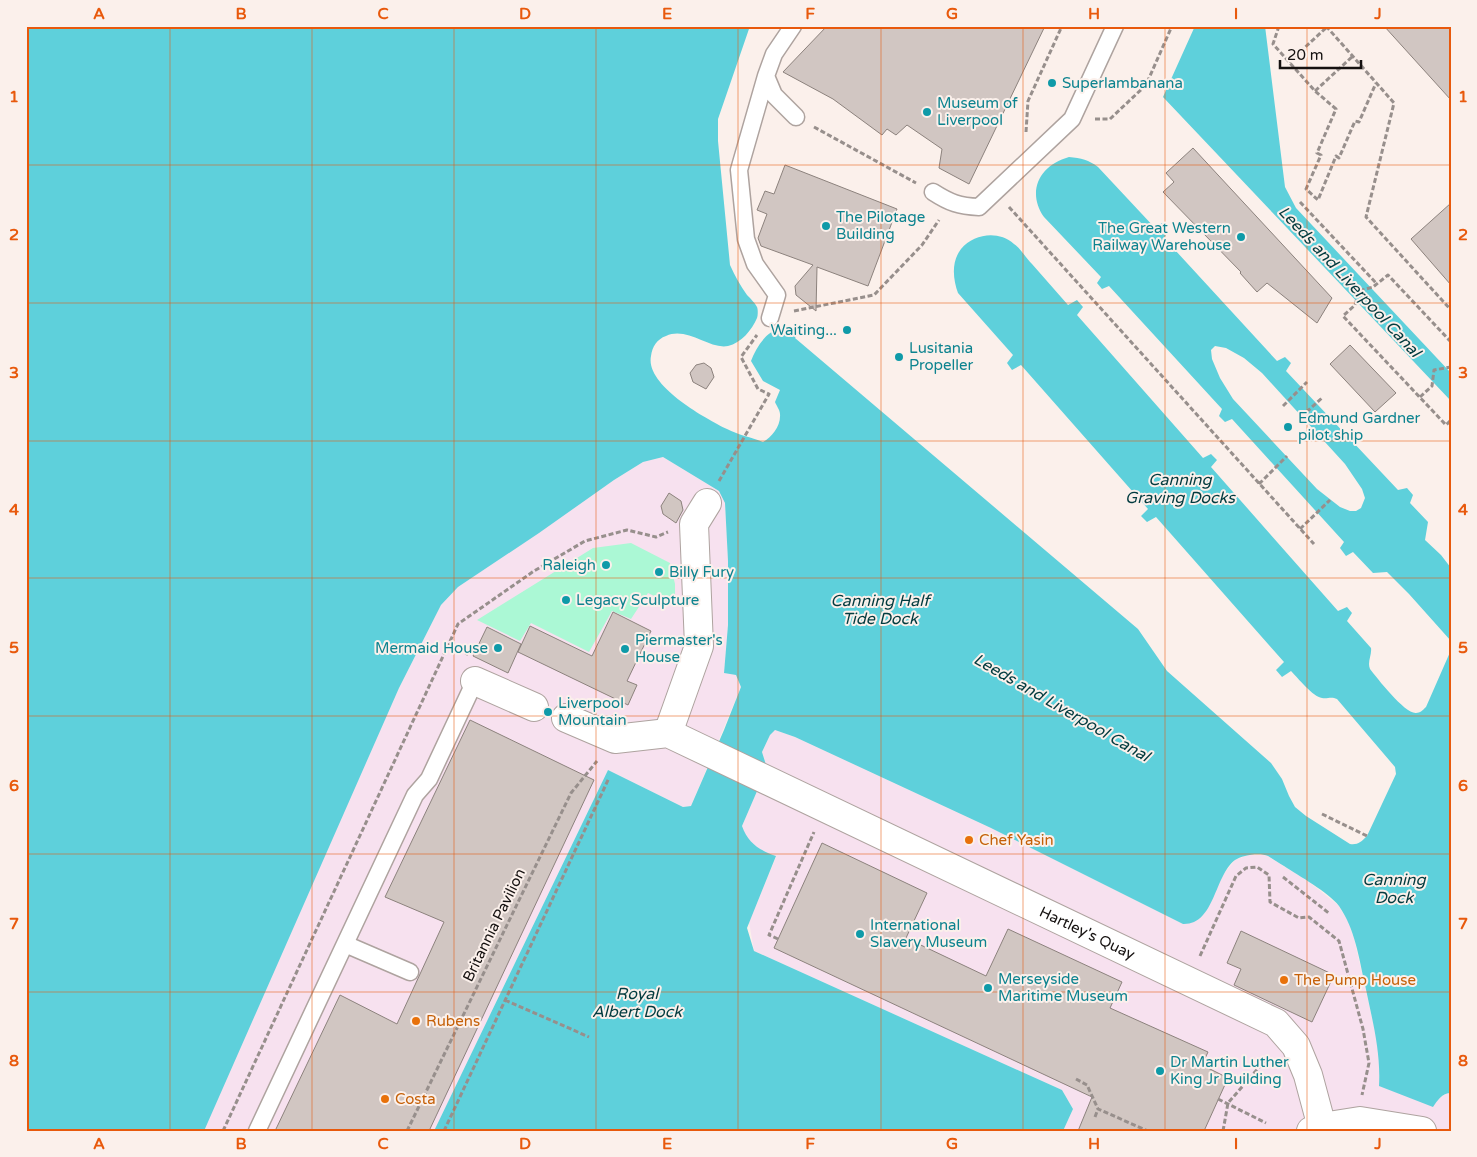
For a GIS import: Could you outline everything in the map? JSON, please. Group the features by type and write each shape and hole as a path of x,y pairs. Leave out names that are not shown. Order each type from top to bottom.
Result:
{"street":[{"path":"566,718 615,739 675,737 699,646 700,513"},
{"path":"475,681 534,707"},
{"name":"Hartley's Quay","path":"675,737 1276,1023 1296,1046 1308,1075 1316,1129"},
{"path":"1316,1129 1360,1120 1411,1130"}],"lane":[{"path":"770,318 778,295 755,264 746,239 739,170 774,54 793,26"},
{"path":"933,192 950,202 962,206 979,207 1072,119 1115,26"},
{"path":"766,76 774,95 796,117"},
{"path":"257,1131 416,795 429,779 475,681"},
{"path":"345,944 410,972"}],"path":[{"path":"1028,101 1062,26"},
{"path":"1072,119 1110,119 1146,86 1172,26"},
{"path":"1278,26 1273,44 1315,91 1336,108 1317,153 1320,155 1306,189 1318,200 1336,156 1339,158 1355,121 1359,122 1376,83"},
{"path":"1289,62 1326,26 1394,103 1366,217 1451,310"},
{"path":"1315,91 1353,56"},
{"path":"796,117 933,192"},
{"path":"995,192 1314,544"},
{"path":"223,1131 458,624 534,571 585,541 627,530 656,537 700,513 769,394 758,389 741,357 770,318 798,310 874,295 922,245 950,202"},
{"path":"1300,202 1375,286"},
{"path":"1451,342 1388,275 1375,286 1359,291 1355,305 1343,316 1446,425 1451,420"},
{"path":"1420,397 1432,386 1434,370 1450,367"},
{"path":"1283,406 1307,382"},
{"path":"1301,417 1323,397"},
{"path":"1259,484 1287,456"},
{"path":"1300,529 1330,500"},
{"path":"450,642 468,650"},
{"name":"Britannia Pavilion","path":"408,1131 571,793 615,739"},
{"path":"444,1131 609,778"},
{"path":"778,939 769,935 824,808"},
{"path":"1322,814 1367,836"},
{"path":"1188,982 1236,876 1246,868 1257,868 1269,875 1270,902 1299,918 1309,916 1339,941 1363,1029 1369,1063 1362,1096"},
{"path":"1283,877 1330,914"},
{"path":"505,1000 589,1037"},
{"path":"1223,1131 1228,1103 1270,1054"},
{"path":"1076,1079 1087,1085 1098,1109 1148,1131"},
{"path":"1218,1099 1266,1122"},
{"path":"1095,1117 1098,1109"}],"shaded area":[{"path":"663,457 719,491 725,503 728,561 728,625 724,673 736,675 741,687 691,806 683,807 608,770 434,1131 197,1131 399,688 441,605 458,587 614,480 643,462"},
{"path":"775,730 795,737 991,828 1183,924 1235,860 1248,855 1266,855 1309,882 1338,905 1348,921 1354,938 1378,1044 1379,1086 1438,1099 1447,1093 1451,1093 1451,1131 1063,1131 1073,1109 1062,1090 754,951 749,922 776,857 758,849 745,837 742,826 767,768 762,752 770,735"}],"green space":[{"path":"631,543 670,563 675,584 675,606 648,593 631,619 612,611 589,652 531,623 520,641 477,620 593,548"}],"water":[{"path":"26,26 750,26 718,119 718,141 730,265 742,288 757,307 757,318 746,335 728,346 714,345 682,334 663,337 652,350 651,356 652,367 657,378 679,399 705,417 731,431 763,442 773,434 779,423 780,412 775,402 780,390 763,381 751,361 758,346 775,330 789,330 797,335 795,338 1138,629 1167,671 1271,763 1282,779 1295,807 1350,844 1359,843 1367,836 1396,774 1395,767 1337,699 1318,697 1291,671 1282,677 1276,670 1284,662 1156,517 1147,522 1141,516 1148,509 1021,365 1012,370 1007,363 1013,355 958,293 954,276 954,265 958,254 966,244 979,237 994,235 1008,240 1019,248 1068,305 1077,300 1083,307 1077,315 1203,458 1211,454 1217,460 1211,467 1338,611 1347,607 1352,613 1347,621 1371,648 1370,669 1398,702 1411,712 1420,712 1425,708 1451,650 1451,1093 1442,1096 1433,1107 1379,1086 1379,1060 1373,1023 1356,944 1349,924 1339,906 1328,895 1268,856 1260,854 1251,855 1235,860 1228,867 1202,917 1194,922 1183,924 991,828 795,737 775,730 770,735 762,752 767,768 742,826 747,837 755,845 776,856 747,928 754,951 1062,1090 1073,1109 1063,1131 434,1131 608,770 683,807 691,806 741,687 736,675 724,673 728,625 728,561 725,503 719,491 663,457 643,462 614,480 458,587 441,605 399,688 204,1131 26,1131"},
{"name":"Leeds and Liverpool Canal","path":"1195,26 1265,26 1285,187 1296,208 1451,373 1451,401 1163,97"},
{"name":"Canning Graving Docks","path":"1073,157 1095,165 1155,228 1162,223 1168,231 1164,238 1277,361 1285,357 1291,363 1286,371 1398,490 1407,488 1413,495 1410,503 1428,522 1425,540 1441,555 1451,568 1451,641 1387,572 1373,573 1353,552 1346,556 1340,548 1344,542 1232,419 1225,422 1219,416 1222,409 1109,286 1102,289 1097,283 1101,277 1044,217 1036,198 1039,180 1050,166","holes":["1215,346 1226,348 1244,358 1262,373 1345,464 1362,489 1365,498 1361,508 1356,511 1350,511 1340,507 1317,489 1233,399 1220,378 1212,359 1211,350"]}],"building":[{"name":"Museum of Liverpool","path":"827,26 1045,26 969,184 939,168 942,149 907,125 896,135 887,129 882,135 833,99 783,72"},
{"path":"1384,26 1451,26 1451,100"},
{"name":"The Great Western Railway Warehouse","path":"1193,148 1332,298 1317,323 1267,283 1257,292 1241,272 1163,192 1174,182 1166,173"},
{"name":"The Pilotage Building","path":"785,165 897,209 868,286 817,267 816,311 796,295 795,286 813,265 761,246 758,238 767,214 757,210 765,191 774,194"},
{"path":"1451,203 1451,285 1411,239"},
{"path":"1350,345 1396,393 1375,412 1330,364"},
{"path":"704,363 711,368 714,377 706,389 693,382 690,373 696,365"},
{"path":"669,493 681,501 683,510 676,523 663,514 661,506"},
{"path":"613,612 651,631 627,681 637,685 628,705 518,652 530,626 592,656"},
{"name":"Mermaid House","path":"487,627 521,644 508,673 473,656"},
{"path":"470,720 594,780 429,1131 275,1131 340,995 397,1024 444,922 385,897"},
{"path":"822,843 927,893 906,938 986,976 1008,929 1122,982 1110,1008 1208,1052 1202,1065 1228,1078 1204,1131 1078,1131 1092,1097 774,948"},
{"name":"The Pump House","path":"1241,931 1334,975 1312,1022 1234,985 1241,969 1227,963"}],"place":[{"name":"Superlambanana","path":"1052,83"},
{"name":"Museum of Liverpool","path":"927,112"},
{"name":"The Pilotage Building","path":"826,226"},
{"name":"The Great Western Railway Warehouse","path":"1241,237"},
{"name":"Waiting...","path":"847,330"},
{"name":"Lusitania Propeller","path":"899,357"},
{"name":"Edmund Gardner pilot ship","path":"1288,427"},
{"name":"Raleigh","path":"606,565"},
{"name":"Billy Fury","path":"659,572"},
{"name":"Legacy Sculpture","path":"566,600"},
{"name":"Mermaid House","path":"498,648"},
{"name":"Piermaster's House","path":"625,649"},
{"name":"Liverpool Mountain","path":"548,712"},
{"name":"Chef Yasin","path":"969,840"},
{"name":"International Slavery Museum","path":"860,934"},
{"name":"The Pump House","path":"1284,980"},
{"name":"Merseyside Maritime Museum","path":"988,988"},
{"name":"Rubens","path":"416,1021"},
{"name":"Dr Martin Luther King Jr Building","path":"1160,1071"},
{"name":"Costa","path":"385,1099"}],"water label":[{"name":"Canning Half Tide Dock","path":"880,609"},
{"name":"Canning Dock","path":"1394,888"},
{"name":"Royal Albert Dock","path":"637,1002"}]}
